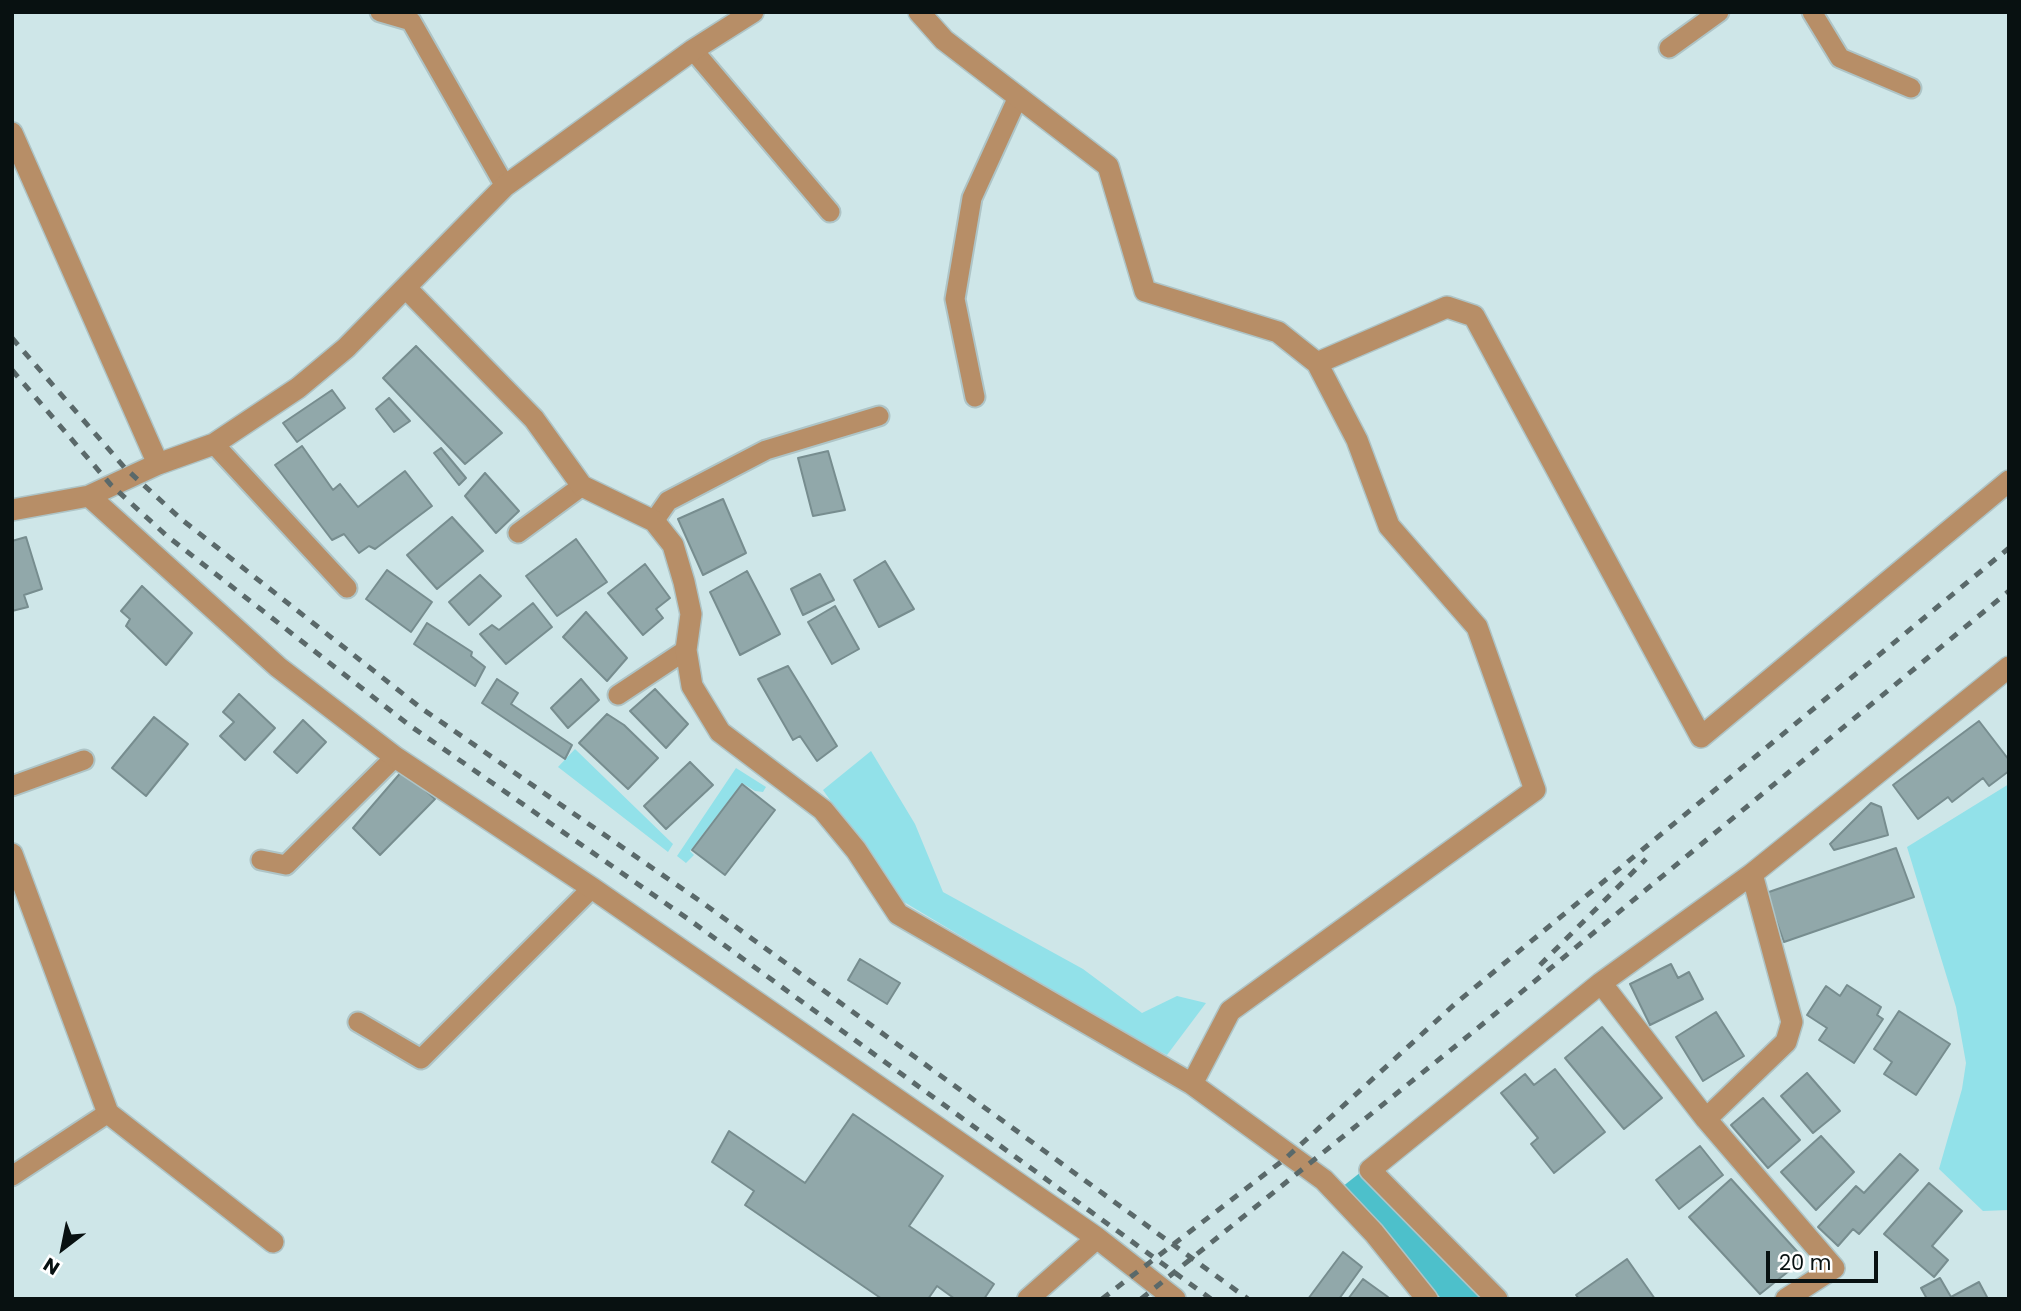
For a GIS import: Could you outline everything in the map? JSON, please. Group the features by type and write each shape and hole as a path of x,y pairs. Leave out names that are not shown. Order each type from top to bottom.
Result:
{"street":[{"path":"919,12 944,40 1108,166 1145,291 1278,332 1317,363 1357,440 1390,526 1477,627 1535,790 1230,1012 1192,1084"},
{"path":"12,510 89,496 158,464 214,444 298,388 327,364 405,288 505,186 743,15"},
{"path":"12,132 158,464"},
{"path":"405,288 534,419 582,486 654,521 673,545 691,614 686,650 692,686 720,732 823,810 856,850 898,914 1192,1084 1324,1180 1374,1233 1427,1299"},
{"path":"1317,363 1447,307 1474,316 1701,737 2009,481"},
{"path":"89,496 278,667 395,757 592,888 1097,1238 1175,1299"},
{"path":"1497,1299 1370,1170 1601,983 1752,874 2009,667"},
{"path":"12,854 107,1113 273,1242"},
{"path":"1706,1119 1786,1042 1792,1022 1752,874"},
{"path":"1601,983 1706,1119 1834,1268 1786,1299"},
{"path":"1028,1299 1097,1238"}],"lane":[{"path":"380,12 410,17 505,186"},
{"path":"1669,48 1719,12"},
{"path":"1812,12 1840,58 1911,88"},
{"path":"693,50 830,212"},
{"path":"975,397 955,299 971,198 1018,97"},
{"path":"654,521 668,501 765,450 879,416"},
{"path":"214,444 347,588"},
{"path":"518,533 582,486"},
{"path":"618,695 686,650"},
{"path":"261,860 286,865 395,757"},
{"path":"12,786 84,760"},
{"path":"358,1022 421,1059 592,888"},
{"path":"12,1176 107,1113"}],"shaded area":[{"path":"575,749 673,844 668,852 558,767"},
{"path":"871,751 915,824 943,892 1083,969 1142,1013 1177,996 1206,1003 1167,1055 1131,1038 899,899 823,790"},
{"path":"736,768 766,787 763,792 755,791 742,783 690,851 694,855 686,863 677,856"},
{"path":"2009,784 2009,1210 1983,1211 1939,1169 1962,1089 1966,1063 1956,1007 1907,847"},
{"path":"1361,1172 1484,1299 1442,1299 1430,1288 1342,1187"}],"building":[{"path":"416,346 502,433 465,464 383,378"},
{"path":"332,390 345,408 297,442 283,423"},
{"path":"389,398 410,421 394,432 376,409"},
{"path":"302,446 333,490 340,484 358,507 405,471 432,506 375,549 369,546 359,553 344,534 332,540 275,465"},
{"path":"441,448 466,478 459,485 434,453"},
{"path":"828,451 845,510 813,516 798,458"},
{"path":"485,473 519,511 496,533 465,496"},
{"path":"723,499 746,553 703,575 678,519"},
{"path":"452,517 483,551 437,589 407,555"},
{"path":"26,537 42,589 24,595 28,607 12,611 12,541"},
{"path":"576,539 607,582 557,616 526,576"},
{"path":"885,561 914,609 879,627 854,580"},
{"path":"645,564 670,598 656,609 663,618 643,635 608,593"},
{"path":"387,570 432,602 411,632 366,599"},
{"path":"747,571 780,634 740,655 710,592"},
{"path":"820,574 834,600 803,615 791,589"},
{"path":"480,575 501,596 469,625 449,602"},
{"path":"142,586 192,633 166,665 126,626 130,619 121,611"},
{"path":"533,603 552,627 506,664 480,634 492,625 499,630"},
{"path":"835,606 859,649 832,664 808,622"},
{"path":"586,612 627,658 607,681 563,637"},
{"path":"427,623 472,652 471,656 485,667 475,686 414,644"},
{"path":"788,666 837,746 817,761 800,736 793,740 758,679"},
{"path":"497,679 518,693 511,704 572,745 565,759 482,703"},
{"path":"581,679 599,700 568,728 551,708"},
{"path":"655,689 688,724 666,748 630,711"},
{"path":"239,694 275,728 245,760 220,736 234,722 223,712"},
{"path":"607,714 624,725 658,758 628,789 579,743"},
{"path":"154,717 188,744 146,796 112,768"},
{"path":"303,720 326,742 297,773 274,752"},
{"path":"1979,721 2009,760 2009,771 1989,786 1983,778 1952,802 1948,797 1918,819 1893,785"},
{"path":"690,762 713,785 666,829 644,806"},
{"path":"403,770 435,799 380,855 353,828"},
{"path":"742,784 775,810 725,875 692,850"},
{"path":"1871,803 1881,807 1888,835 1834,850 1830,844"},
{"path":"1896,848 1914,897 1784,942 1766,893"},
{"path":"860,959 900,983 887,1004 848,980"},
{"path":"1671,964 1678,978 1689,972 1703,999 1650,1025 1630,984"},
{"path":"1847,985 1881,1007 1877,1015 1883,1019 1854,1063 1819,1040 1827,1028 1807,1015 1826,986 1840,996"},
{"path":"1899,1011 1950,1044 1916,1095 1884,1074 1892,1062 1874,1049"},
{"path":"1716,1012 1744,1056 1703,1081 1676,1037"},
{"path":"1602,1027 1662,1098 1624,1129 1565,1058"},
{"path":"1555,1069 1605,1132 1554,1173 1531,1144 1538,1138 1501,1093 1525,1074 1534,1085"},
{"path":"1807,1073 1840,1111 1813,1133 1781,1096"},
{"path":"1763,1098 1800,1140 1768,1168 1731,1125"},
{"path":"853,1114 943,1176 909,1226 994,1284 984,1299 955,1299 937,1286 928,1299 882,1299 745,1205 754,1191 712,1162 729,1131 805,1183"},
{"path":"1821,1136 1854,1172 1816,1210 1781,1172"},
{"path":"1700,1146 1723,1175 1679,1209 1656,1180"},
{"path":"1900,1154 1918,1170 1859,1234 1853,1229 1838,1246 1818,1227 1856,1186 1864,1193"},
{"path":"1731,1179 1804,1259 1760,1294 1689,1217"},
{"path":"1929,1183 1962,1211 1932,1246 1948,1260 1934,1277 1884,1234"},
{"path":"1343,1252 1362,1267 1339,1299 1308,1299"},
{"path":"1627,1259 1655,1299 1579,1299 1576,1295"},
{"path":"1940,1278 1951,1297 1979,1282 1988,1299 1927,1299 1921,1288"},
{"path":"1363,1279 1388,1297 1348,1299"}],"railway":[{"path":"12,338 125,468 181,519 421,708 703,903 1248,1299"},
{"path":"12,370 111,485 167,536 409,725 691,921 1211,1299"},
{"path":"1102,1299 1286,1158 1456,1003 2009,548"},
{"path":"1141,1299 1473,1032 2009,591"},
{"path":"1540,965 1646,859"}]}
